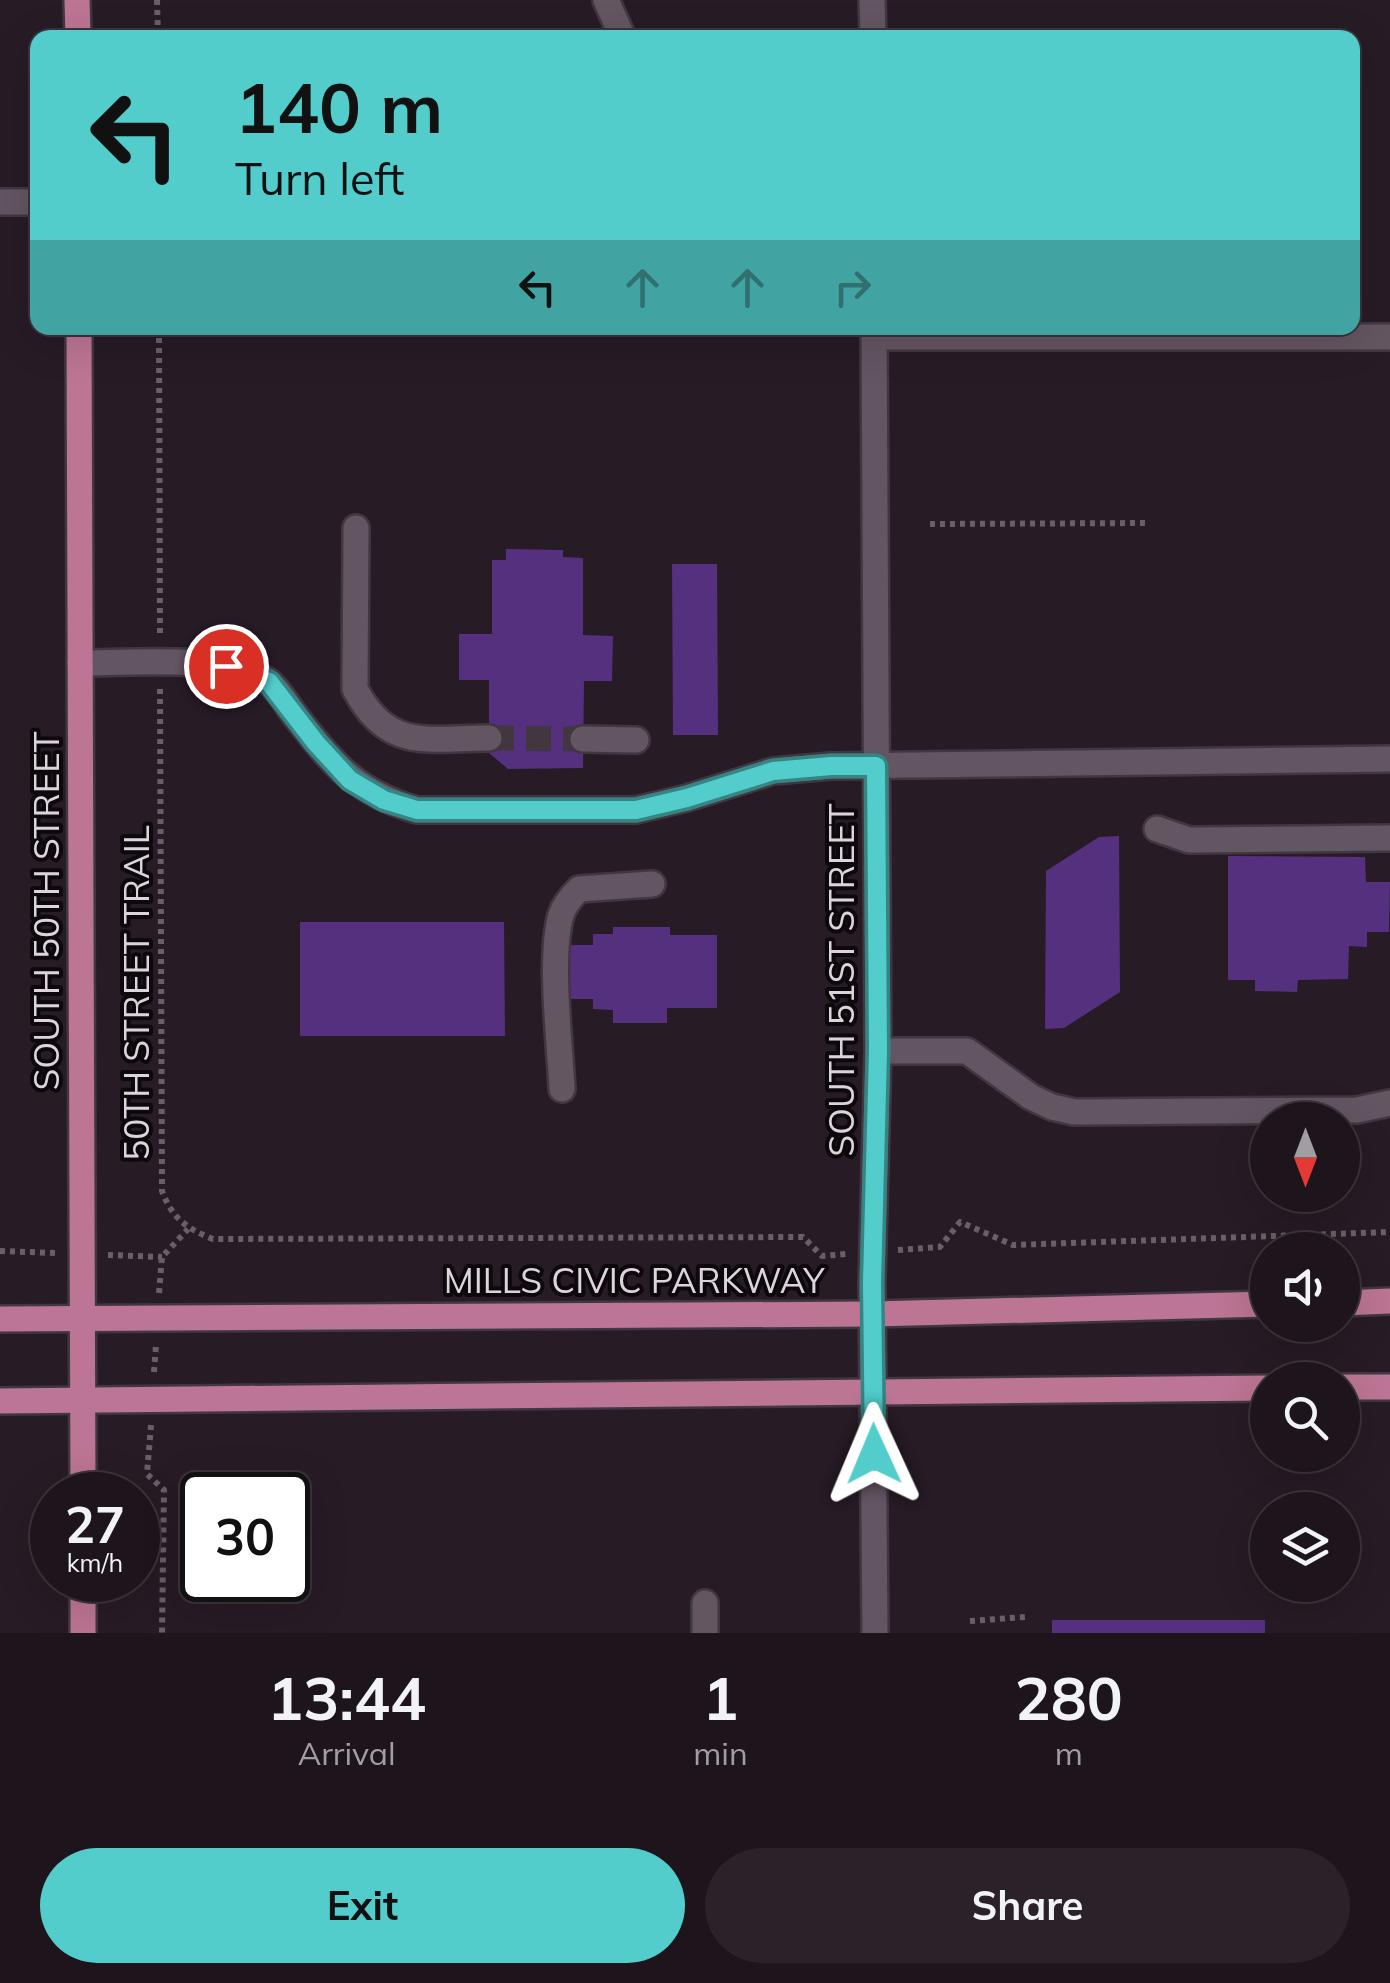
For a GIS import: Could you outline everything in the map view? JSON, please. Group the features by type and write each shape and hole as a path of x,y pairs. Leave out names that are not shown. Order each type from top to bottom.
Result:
{"main road":[{"path":"77,0 78,30"},
{"name":"SOUTH 50TH STREET","path":"79,335 83,1472"},
{"path":"1360,1302 1390,1302"},
{"name":"MILLS CIVIC PARKWAY","path":"0,1319 873,1314 1250,1304"},
{"path":"1360,1387 1390,1386"},
{"path":"0,1401 1250,1388"},
{"path":"83,1602 83,1633"}],"street":[{"path":"606,0 619,30"},
{"path":"872,0 873,30"},
{"path":"0,202 30,202"},
{"name":"SOUTH 51ST STREET","path":"874,335 878,1051 873,1314 875,1633"},
{"path":"1132,335 1390,338"},
{"path":"356,528 356,689 366,708 379,724 413,738 489,738"},
{"path":"80,663 226,666 269,682 350,780 384,800 417,810 636,810 773,771 831,766 1390,759"},
{"path":"584,739 636,740"},
{"path":"1157,830 1189,840 1390,838"},
{"path":"562,1089 557,999 561,915 579,889 652,884"},
{"path":"878,1051 968,1051 1031,1096 1074,1112 1357,1110 1390,1103"},
{"path":"705,1603 706,1633"}],"path":[{"path":"158,0 158,30"},
{"name":"50TH STREET TRAIL","path":"159,335 162,1190 167,1203 188,1229"},
{"path":"930,524 1149,522"},
{"path":"940,1247 960,1222 1013,1246 1390,1232"},
{"path":"162,1633 164,1490 147,1474 162,1257 188,1229 213,1239 803,1236 822,1256"},
{"path":"970,1621 1026,1617"}],"building":[{"path":"506,549 563,550 563,557 583,558 583,635 613,636 612,681 584,681 583,768 508,769 489,753 489,680 459,680 459,634 492,634 492,560 506,560"},
{"path":"672,564 717,564 718,735 673,735"},
{"path":"1119,836 1120,992 1064,1028 1045,1029 1046,871 1099,837"},
{"path":"1228,856 1365,857 1366,882 1390,882 1389,932 1367,932 1367,947 1349,946 1348,979 1298,980 1297,992 1255,991 1255,980 1228,980"},
{"path":"300,922 504,922 505,1036 300,1036"},
{"path":"613,927 670,927 670,935 717,935 717,1008 667,1008 667,1023 613,1023 613,1010 593,1009 593,999 560,999 560,945 593,945 593,934 613,934"},
{"path":"1052,1620 1265,1620 1265,1633 1052,1633"}],"tunnel":[{"path":"489,738 583,739"}],"route":[{"path":"226,666 269,682 350,780 384,800 417,810 636,810 773,771 876,766 874,1454"}]}
